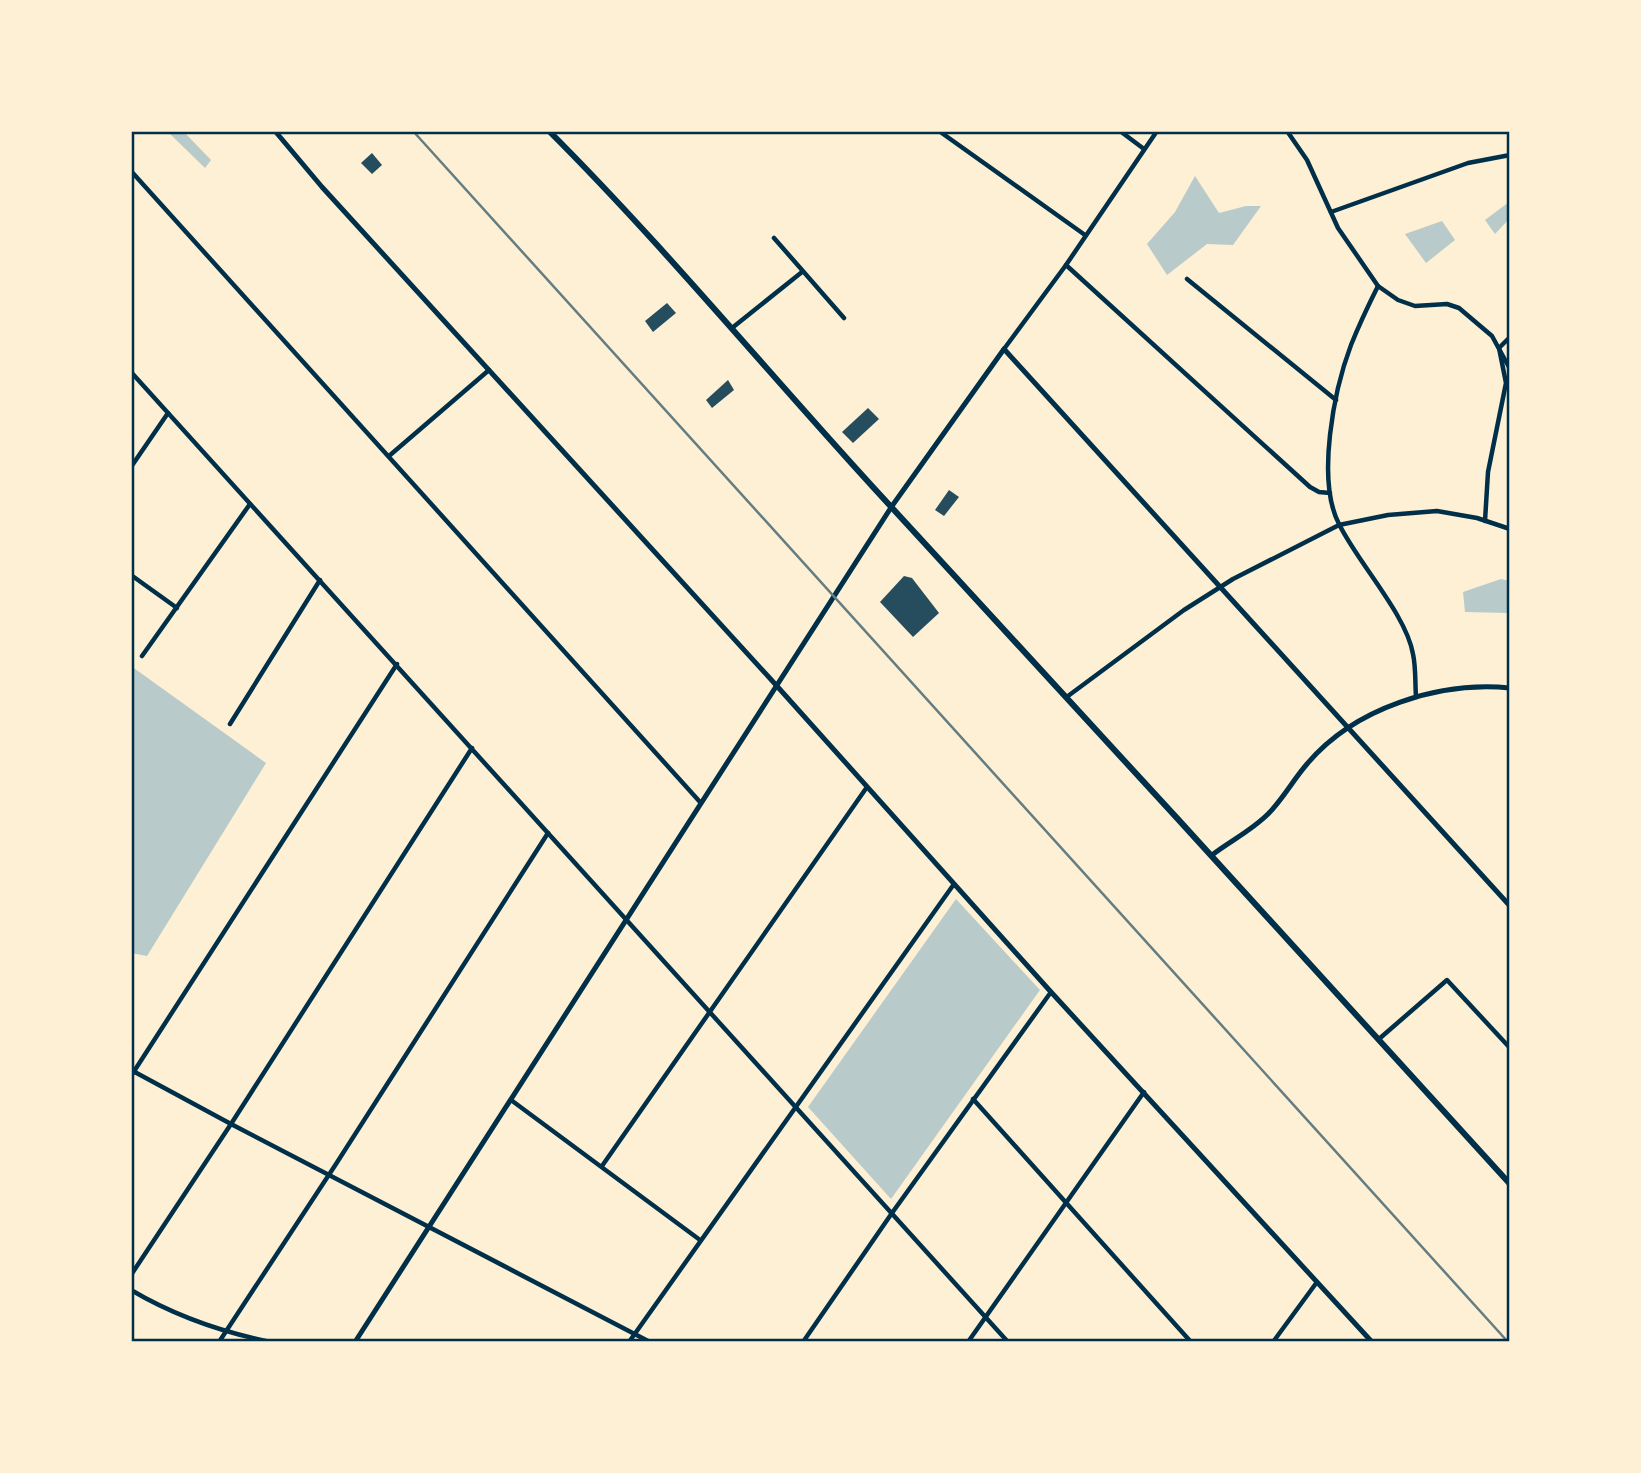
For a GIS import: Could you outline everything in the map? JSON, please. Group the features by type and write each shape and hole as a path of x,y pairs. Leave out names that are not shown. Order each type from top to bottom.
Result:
{"main road":[{"path":"548,131 624,210 1510,1184"}],"street":[{"path":"275,131 322,187 1371,1342"},
{"path":"939,131 1085,235"},
{"path":"1120,131 1144,149"},
{"path":"355,1342 892,506 948,424 1066,265 1157,131"},
{"path":"1287,131 1307,160 1347,243 1378,286 1398,300 1415,306 1447,304 1458,308 1482,325 1510,369"},
{"path":"1331,212 1468,163 1510,155"},
{"path":"131,171 701,802"},
{"path":"774,238 844,318"},
{"path":"1066,265 1310,486 1319,492 1330,493"},
{"path":"731,329 802,272"},
{"path":"1187,279 1337,401"},
{"path":"1378,286 1350,348 1337,401 1330,450 1330,493 1339,525 1406,631 1413,654 1416,697"},
{"path":"1499,348 1510,337"},
{"path":"1485,521 1488,472 1506,383 1499,348"},
{"path":"1004,349 1510,906"},
{"path":"389,456 489,369"},
{"path":"131,372 1008,1342"},
{"path":"131,467 168,413"},
{"path":"142,656 250,504"},
{"path":"1068,696 1184,610 1339,525 1388,515 1437,511 1452,512 1510,529"},
{"path":"131,575 177,608"},
{"path":"230,724 320,580"},
{"path":"397,664 132,1073 650,1342"},
{"path":"1212,855 1267,815 1307,763 1348,729 1370,716 1416,697 1470,687 1510,688"},
{"path":"131,1275 472,748"},
{"path":"601,1166 867,788"},
{"path":"219,1342 548,832"},
{"path":"629,1342 954,884"},
{"path":"1379,1039 1447,980 1510,1048"},
{"path":"803,1342 891,1213 1051,992"},
{"path":"968,1342 1144,1092"},
{"path":"973,1099 1191,1342"},
{"path":"511,1100 701,1240"},
{"path":"1273,1342 1317,1282"},
{"path":"131,1290 174,1313 225,1332 271,1342"}],"shaded area":[{"path":"167,131 183,131 211,160 205,168"},
{"path":"1195,176 1219,213 1246,206 1261,206 1233,245 1207,244 1167,275 1147,244 1175,212"},
{"path":"1509,202 1510,218 1495,234 1485,220"},
{"path":"1442,221 1455,240 1426,263 1405,234"},
{"path":"1501,579 1510,581 1508,613 1465,612 1463,592"},
{"path":"131,666 266,763 147,956 131,953"},
{"path":"956,899 1040,990 891,1199 808,1107"}],"building":[{"path":"372,153 382,165 372,174 361,163"},
{"path":"667,303 676,313 653,332 645,321"},
{"path":"728,380 734,390 712,408 706,400"},
{"path":"868,408 879,419 853,443 842,432"},
{"path":"949,490 959,497 944,516 935,510"},
{"path":"904,576 912,578 939,613 913,637 880,602"}],"railway":[{"path":"413,131 1508,1342"}]}
